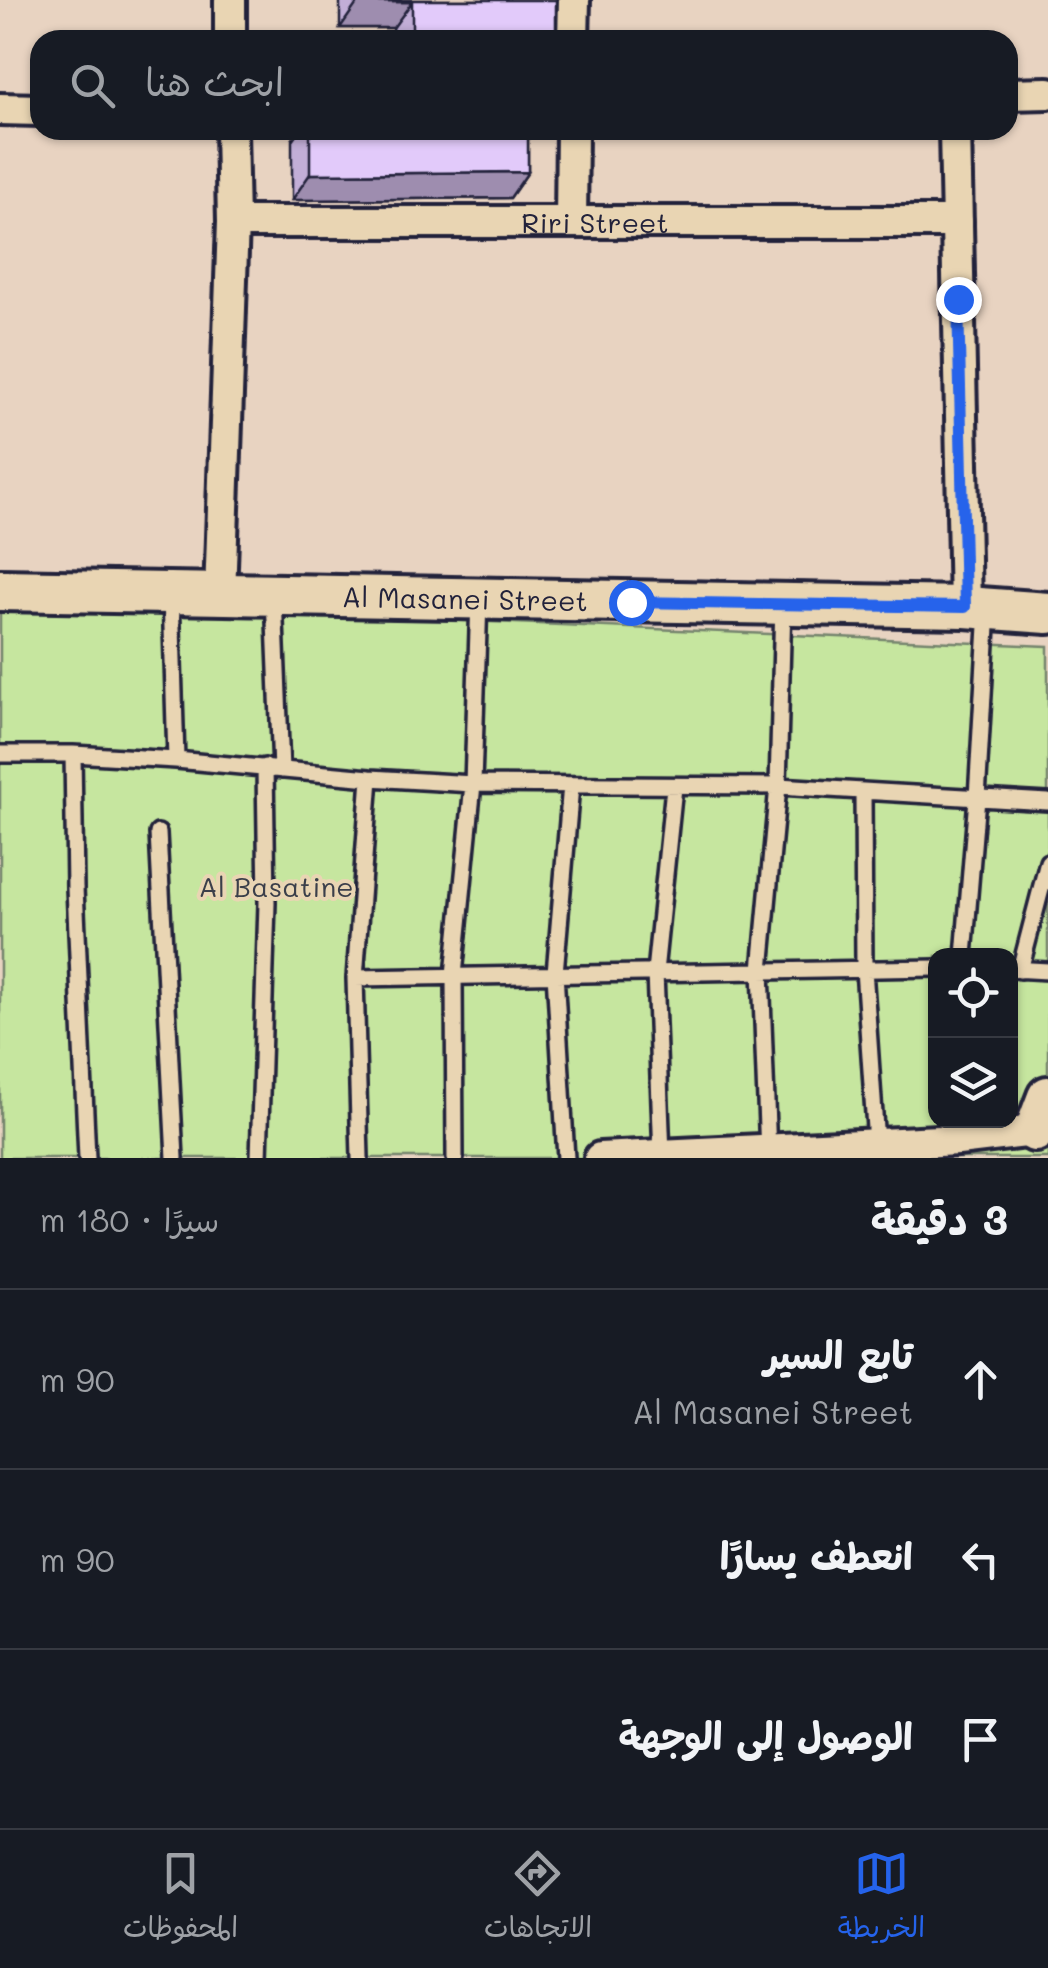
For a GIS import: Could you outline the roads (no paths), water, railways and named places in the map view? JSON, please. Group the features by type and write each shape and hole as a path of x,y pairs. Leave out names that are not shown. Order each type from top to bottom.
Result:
{"street":[{"path":"230,0 230,30"},
{"path":"573,30 574,0"},
{"path":"1018,94 1048,93"},
{"path":"0,109 30,110"},
{"path":"220,595 233,222 231,140"},
{"path":"571,222 572,140"},
{"path":"955,140 977,608"},
{"name":"Riri Street","path":"233,222 957,222"},
{"name":"Al Masanei Street","path":"0,590 1048,612"},
{"path":"600,1158 767,1154 1038,1124"}],"lane":[{"path":"171,594 176,760"},
{"path":"259,1158 273,769 274,596"},
{"path":"455,1158 454,976 473,784 479,600"},
{"path":"767,1154 760,970 778,786 783,604"},
{"path":"965,948 977,798 977,608"},
{"path":"0,754 176,760 473,784 778,786 1048,802"},
{"path":"73,754 87,1158"},
{"path":"360,1158 355,978 370,778"},
{"path":"566,1158 555,973 572,785"},
{"path":"662,1156 655,972 674,786"},
{"path":"863,792 864,969 876,1143"},
{"path":"158,833 174,1158"},
{"path":"1018,959 1048,862"},
{"path":"355,978 928,968"},
{"path":"1018,969 1048,971"}],"park label":[{"name":"Al Basatine","path":"276,886"}]}
